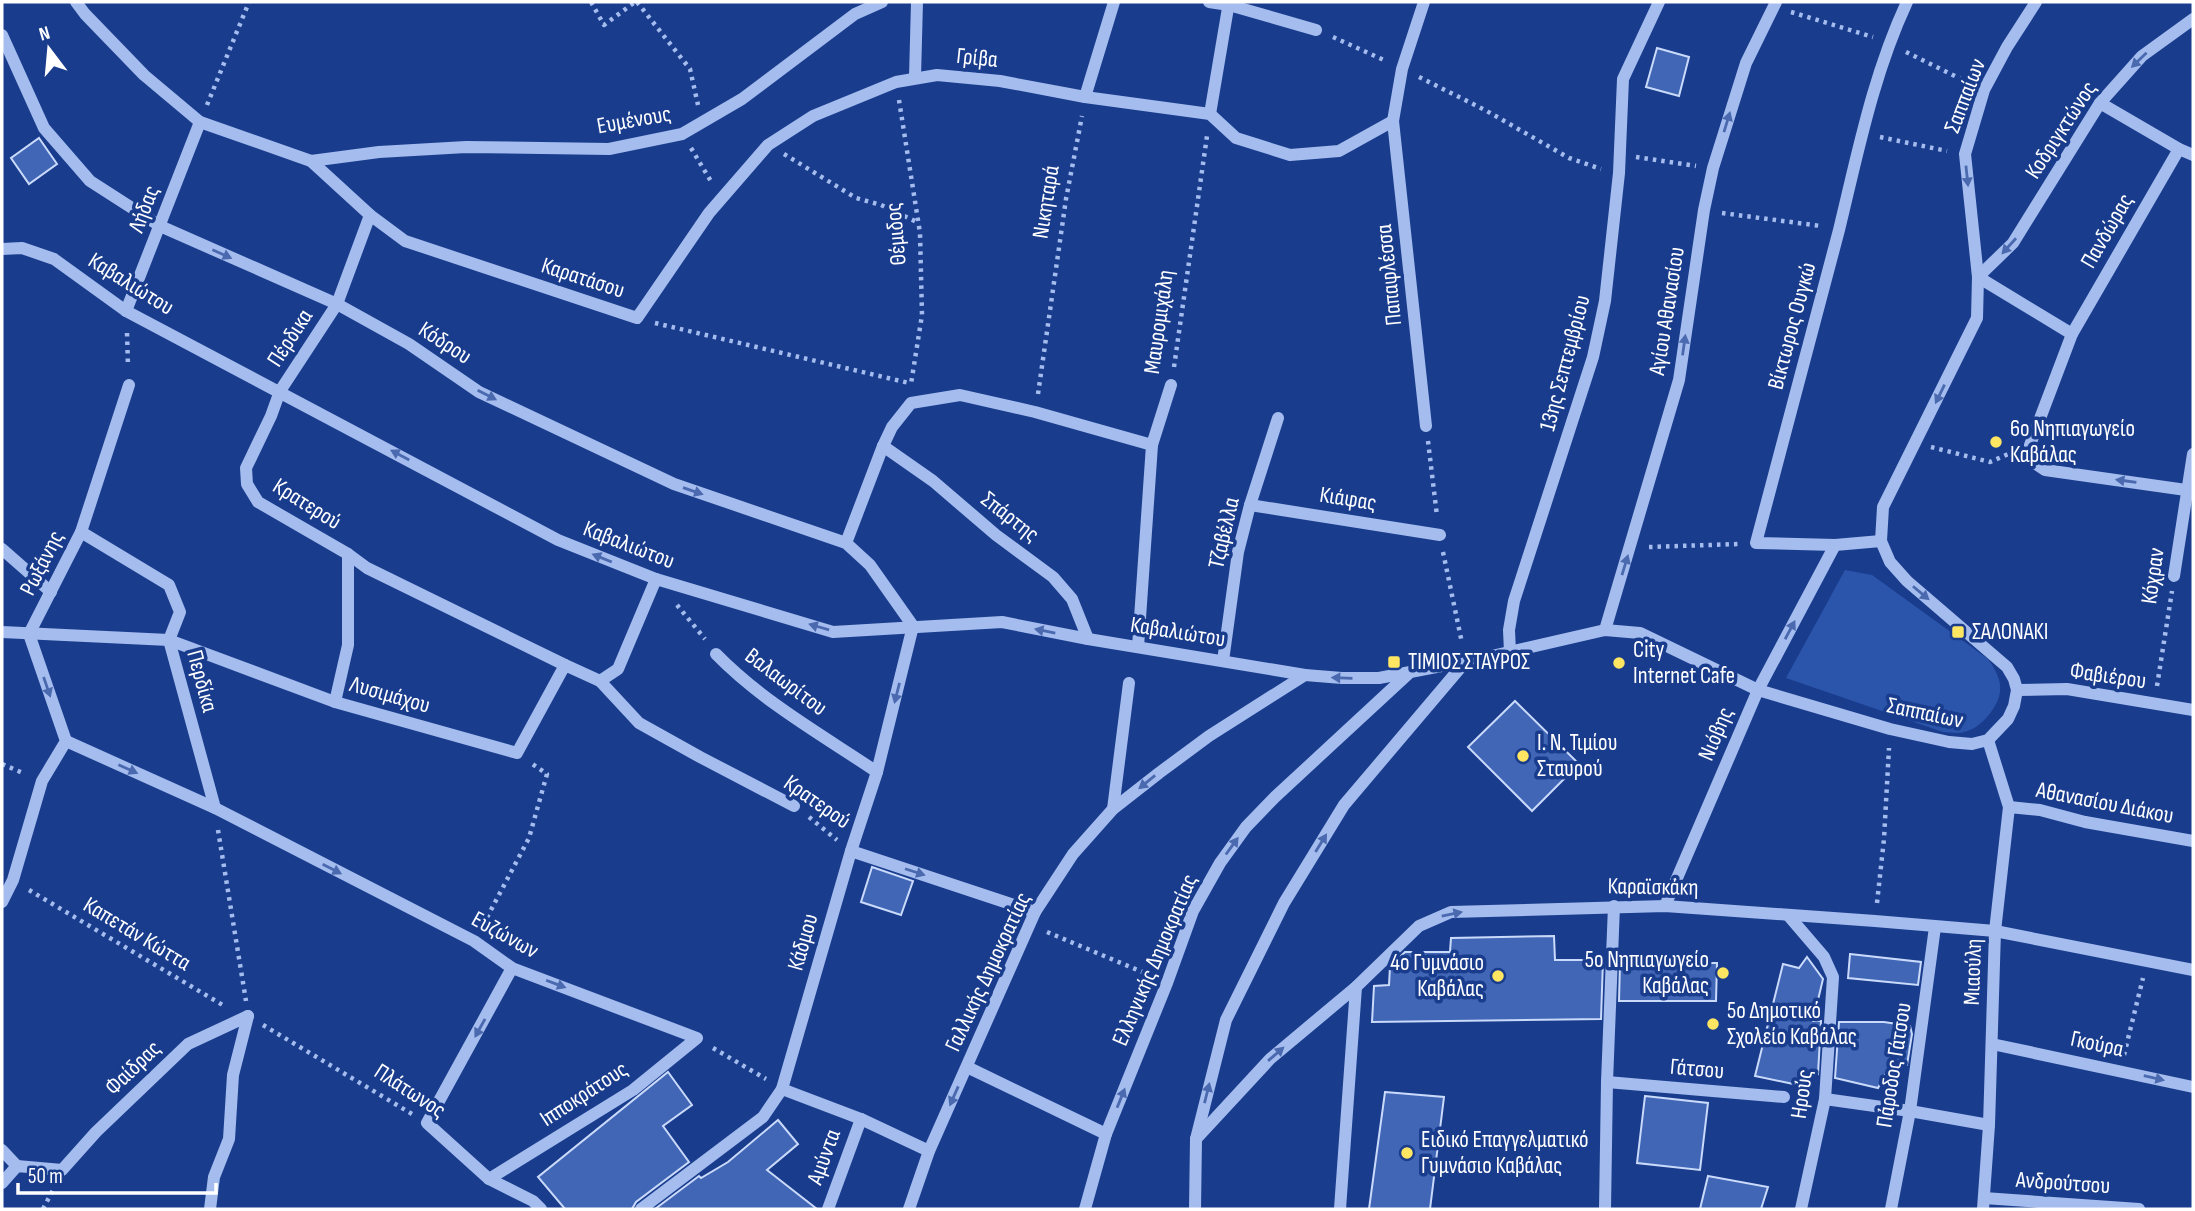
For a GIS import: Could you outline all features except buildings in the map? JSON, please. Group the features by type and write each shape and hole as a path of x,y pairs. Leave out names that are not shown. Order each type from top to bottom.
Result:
{"street":[{"name":"Καρατάσου","path":"76,2 85,15 144,75 200,122 312,161 370,215 405,241 637,318"},
{"name":"Ευμένους","path":"312,161 379,152 466,146 609,149 682,134 741,99 855,14 882,2"},
{"path":"915,77 917,2"},
{"path":"1085,97 1114,2"},
{"path":"1209,2 1229,3 1316,30"},
{"name":"Παπαφλέσσα","path":"1424,2 1402,69 1393,121 1426,426"},
{"name":"13ης Σεπτεμβρίου","path":"1510,652 1509,630 1514,601 1593,357 1605,301 1621,154 1623,79 1659,2"},
{"name":"Αγίου Αθανασίου","path":"1605,630 1679,380 1704,210 1713,168 1746,63 1776,2"},
{"name":"Βίκτωρος Ουγκώ","path":"1756,543 1839,228 1861,133 1888,42 1907,2"},
{"name":"Σαππαίων","path":"1881,541 1883,507 1977,318 1978,277 1965,154 1984,90 2036,2"},
{"path":"1229,3 1210,114 1236,138 1290,155 1339,151 1393,121"},
{"name":"Κοδριγκτώνος","path":"1978,277 2013,243 2100,103 2142,56 2193,19"},
{"name":"Κόδρου","path":"2,35 44,128 90,181 160,226 337,304 409,344 479,391 674,484 846,543 870,565 913,626"},
{"name":"Γρίβα","path":"637,318 709,213 768,145 813,116 896,82 937,75 1000,81 1085,97 1210,114"},
{"path":"2100,103 2193,155"},
{"name":"Λήδας","path":"126,312 200,122"},
{"name":"Πανδώρας","path":"2030,445 2072,334 2179,149"},
{"name":"Πέρδικα","path":"247,484 246,468 280,391 337,304 370,215"},
{"name":"Καβαλιώτου","path":"2,249 22,248 54,259 126,312 558,540 656,579 833,632 1002,622 1138,648 1305,675"},
{"path":"1978,277 2072,334"},
{"name":"Ρωξάνης","path":"29,634 81,532 129,385"},
{"name":"Μαυρομιχάλη","path":"1138,648 1152,445 1171,385"},
{"path":"846,543 883,446 892,428 911,403 960,395 1035,412 1152,445"},
{"name":"Τζαβέλλα","path":"1223,661 1238,552 1278,418"},
{"path":"2030,445 2033,462 2045,470 2190,490"},
{"name":"Σπάρτης","path":"883,446 933,481 996,535 1053,577 1072,599 1088,639"},
{"name":"Κόχραν","path":"2174,576 2190,490 2193,454"},
{"name":"Κρατερού","path":"247,484 258,502 378,573 565,665"},
{"name":"Κιάφας","path":"1250,505 1440,535"},
{"name":"Περδίκα","path":"81,532 169,585 180,612 169,640 215,808"},
{"path":"1756,543 1835,545 1881,541 1890,562 1907,581 2007,667 2017,690"},
{"name":"Νιόβης","path":"1665,906 1758,690 1835,545"},
{"path":"2,549 51,592"},
{"name":"Κρατερού","path":"335,702 348,645 348,554"},
{"path":"517,753 565,665 600,681 618,669 656,579"},
{"name":"Κάδμου","path":"640,1209 763,1117 782,1089 850,851 877,772 913,626"},
{"name":"Σαππαίων","path":"1409,673 1605,630 1640,633 1758,690 1889,729 1949,742 1972,744 1988,740 2008,719 2017,690"},
{"name":"Λυσιμάχου","path":"2,632 169,640 335,702 517,753"},
{"path":"2,902 13,880 42,781 66,741 29,634"},
{"name":"Βαλαωρίτου","path":"716,654 740,678 780,708 877,772"},
{"path":"1195,1209 1196,1139 1226,1020 1284,903 1344,805 1466,661"},
{"path":"1305,675 1379,678 1409,673"},
{"name":"Ελληνικής Δημοκρατίας","path":"1085,1209 1106,1134 1193,911 1220,863 1246,827 1275,797 1409,673"},
{"name":"Γαλλικής Δημοκρατίας","path":"909,1209 929,1151 1035,912 1073,854 1114,809 1209,736 1305,675"},
{"name":"Κρατερού","path":"600,681 639,723 794,806"},
{"path":"1114,809 1129,683"},
{"name":"Φαβιέρου","path":"2017,690 2067,689 2193,710"},
{"name":"Μιαούλη","path":"1983,1204 1989,1125 1995,931 2009,807 1988,740"},
{"name":"Ευζώνων","path":"66,741 215,808 474,941 512,968 697,1038"},
{"name":"Αθανασίου Διάκου","path":"2009,807 2040,810 2085,822 2193,841"},
{"name":"Κρατερού","path":"850,851 1035,912"},
{"path":"1605,1209 1614,906"},
{"name":"Καραϊσκάκη","path":"1196,1139 1270,1059 1356,987 1419,926 1451,912 1665,906 1875,921 1995,931 2193,970"},
{"name":"Ηρούς","path":"1788,915 1824,957 1833,976 1825,1099 1801,1209"},
{"name":"Πάροδος Γάτσου","path":"1891,1209 1910,1111 1935,927"},
{"path":"427,1123 512,968"},
{"path":"1340,1209 1356,987"},
{"path":"209,1209 214,1177 229,1139 233,1075 246,1017"},
{"name":"Φαίδρας","path":"17,1166 62,1170 96,1132 188,1044 246,1017"},
{"name":"Ιπποκράτους","path":"489,1179 633,1090 697,1038"},
{"name":"Γκούρα","path":"1992,1044 2193,1087"},
{"path":"967,1067 1106,1134"},
{"name":"Γάτσου","path":"1607,1083 1784,1097"},
{"path":"782,1089 860,1119 929,1151"},
{"path":"1825,1099 1989,1125"},
{"name":"Αμύντα","path":"828,1209 860,1119"},
{"name":"Πλάτωνος","path":"427,1123 489,1179 533,1201 541,1209"},
{"path":"2,1150 17,1166 2,1183"},
{"name":"Ανδρούτσου","path":"1983,1204 2139,1209"}],"path":[{"path":"200,122 249,2"},
{"path":"591,2 604,25 636,2 690,69 702,123"},
{"path":"1316,30 1485,110 1569,158 1590,167 1619,173"},
{"name":"Θέμιδος","path":"896,82 919,223 922,315 911,384"},
{"name":"Νικηταρά","path":"1035,412 1066,200 1085,97"},
{"name":"Μαυρομιχάλη","path":"1171,385 1210,114"},
{"path":"1861,133 1965,154"},
{"path":"682,134 722,198"},
{"path":"768,145 856,198 881,205 919,223"},
{"path":"1621,154 1713,168"},
{"path":"1704,210 1839,228"},
{"path":"126,312 129,385"},
{"name":"Καρατάσου","path":"637,318 923,387"},
{"path":"1916,444 1990,461 2030,445"},
{"path":"1631,548 1756,543"},
{"name":"Κόχραν","path":"2154,704 2174,576"},
{"name":"Βαλαωρίτου","path":"656,579 716,654"},
{"path":"1875,921 1884,839 1889,729"},
{"path":"474,941 529,838 547,774 517,753"},
{"name":"Κρατερού","path":"794,806 850,851"},
{"path":"215,808 246,1017"},
{"name":"Καπετάν Κώττα","path":"13,880 246,1017"},
{"path":"1030,924 1167,983"},
{"path":"2120,1071 2147,961"},
{"name":"Πλάτωνος","path":"246,1017 427,1123"},
{"path":"697,1038 782,1089"}],"shaded area":[{"path":"1845,570 1872,575 1988,659 1997,674 2000,688 1997,702 1982,722 1964,732 1943,732 1786,678"}],"place":[{"name":"6ο Νηπιαγωγείο Καβάλας","path":"1996,442"},
{"name":"ΣΑΛΟΝΑΚΙ","path":"1958,632"},
{"name":"ΤΙΜΙΟΣ ΣΤΑΥΡΟΣ","path":"1394,662"},
{"name":"City Internet Cafe","path":"1619,663"},
{"name":"Ι. Ν. Τιμίου Σταυρού","path":"1523,756"},
{"name":"5ο Νηπιαγωγείο Καβάλας","path":"1723,973"},
{"name":"4ο Γυμνάσιο Καβάλας","path":"1498,976"},
{"name":"5ο Δημοτικό Σχολείο Καβάλας","path":"1713,1024"},
{"name":"Ειδικό Επαγγελματικό Γυμνάσιο Καβάλας","path":"1407,1153"}]}
